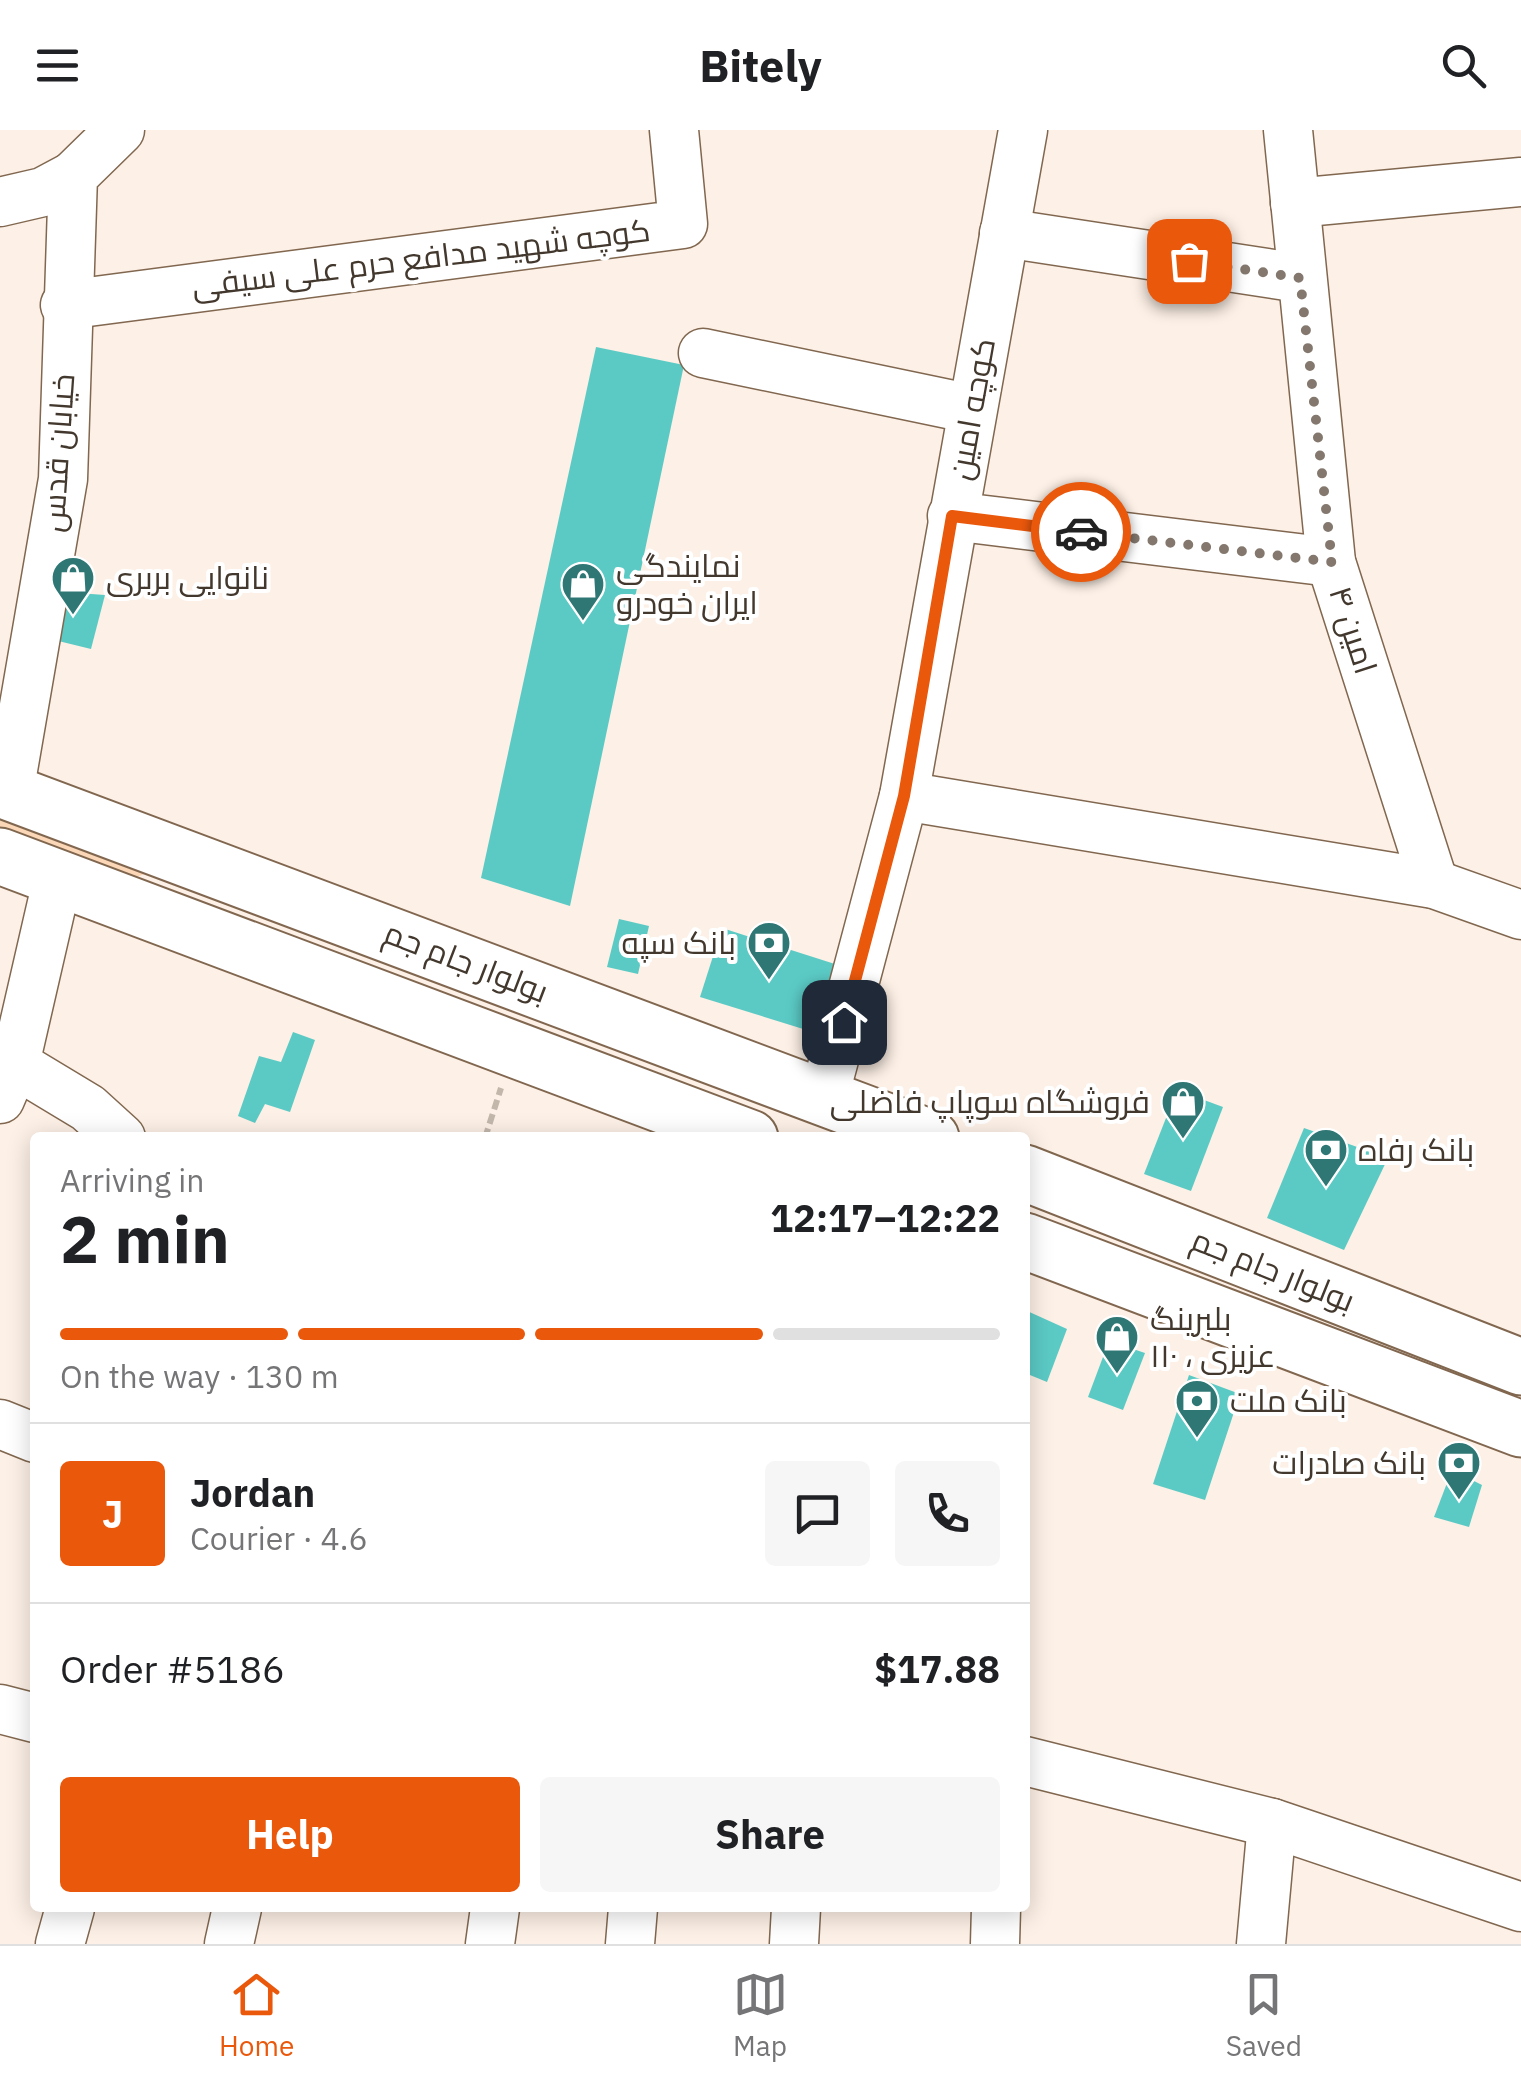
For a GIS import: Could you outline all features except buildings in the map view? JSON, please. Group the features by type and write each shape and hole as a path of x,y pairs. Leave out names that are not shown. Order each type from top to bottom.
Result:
{"main road":[{"name":"بولوار جام جم","path":"5,791 214,866 914,1132"},
{"name":"بولوار جام جم","path":"0,856 734,1132"},
{"path":"192,927 214,866"},
{"name":"بولوار جام جم","path":"1030,1175 1508,1362"},
{"name":"بولوار جام جم","path":"1030,1243 1521,1429"},
{"path":"1470,1410 1508,1362"}],"street":[{"path":"0,202 43,192 73,176 120,130"},
{"name":"کوچه شهید مدافع حرم علی سیفی","path":"66,304 684,224 674,130"},
{"name":"کوچه امین","path":"824,1097 904,796 1023,130"},
{"name":"امین ۴","path":"1288,130 1300,278 1332,562 1434,884"},
{"name":"خیابان قدس","path":"5,791 62,479 73,176"},
{"path":"1294,203 1521,182"},
{"path":"1004,233 1300,278"},
{"path":"703,353 972,409"},
{"path":"952,516 1332,562"},
{"path":"904,796 1434,884 1521,915"},
{"path":"58,877 8,1082 88,1108 114,1132"},
{"path":"0,1424 30,1436"},
{"path":"0,1708 30,1717"},
{"path":"1030,1762 1272,1823 1521,1907"},
{"path":"1260,1944 1272,1823"},
{"path":"60,1944 69,1912"},
{"path":"228,1944 236,1912"},
{"path":"490,1944 494,1912"},
{"path":"630,1944 633,1912"},
{"path":"794,1944 796,1912"},
{"path":"994,1944 996,1912"}],"shaded area":[{"path":"0,810 147,873 134,878 0,827"}],"way so far":[{"path":"1081,532 1332,562 1300,278 1189,261"}],"place":[{"name":"نانوایی بربری","path":"73,616"},
{"name":"نمایندگی ایران خودرو","path":"583,622"},
{"name":"بانک سپه","path":"769,981"},
{"name":"فروشگاه سوپاپ فاضلی","path":"1183,1140"},
{"name":"بانک رفاه","path":"1326,1188"},
{"name":"بلبرینگ ۱۱۰ ، عزیزی","path":"1117,1375"},
{"name":"بانک ملت","path":"1197,1439"},
{"name":"بانک صادرات","path":"1459,1501"}],"route":[{"path":"844,1022 904,796 952,516 1081,532"}]}
